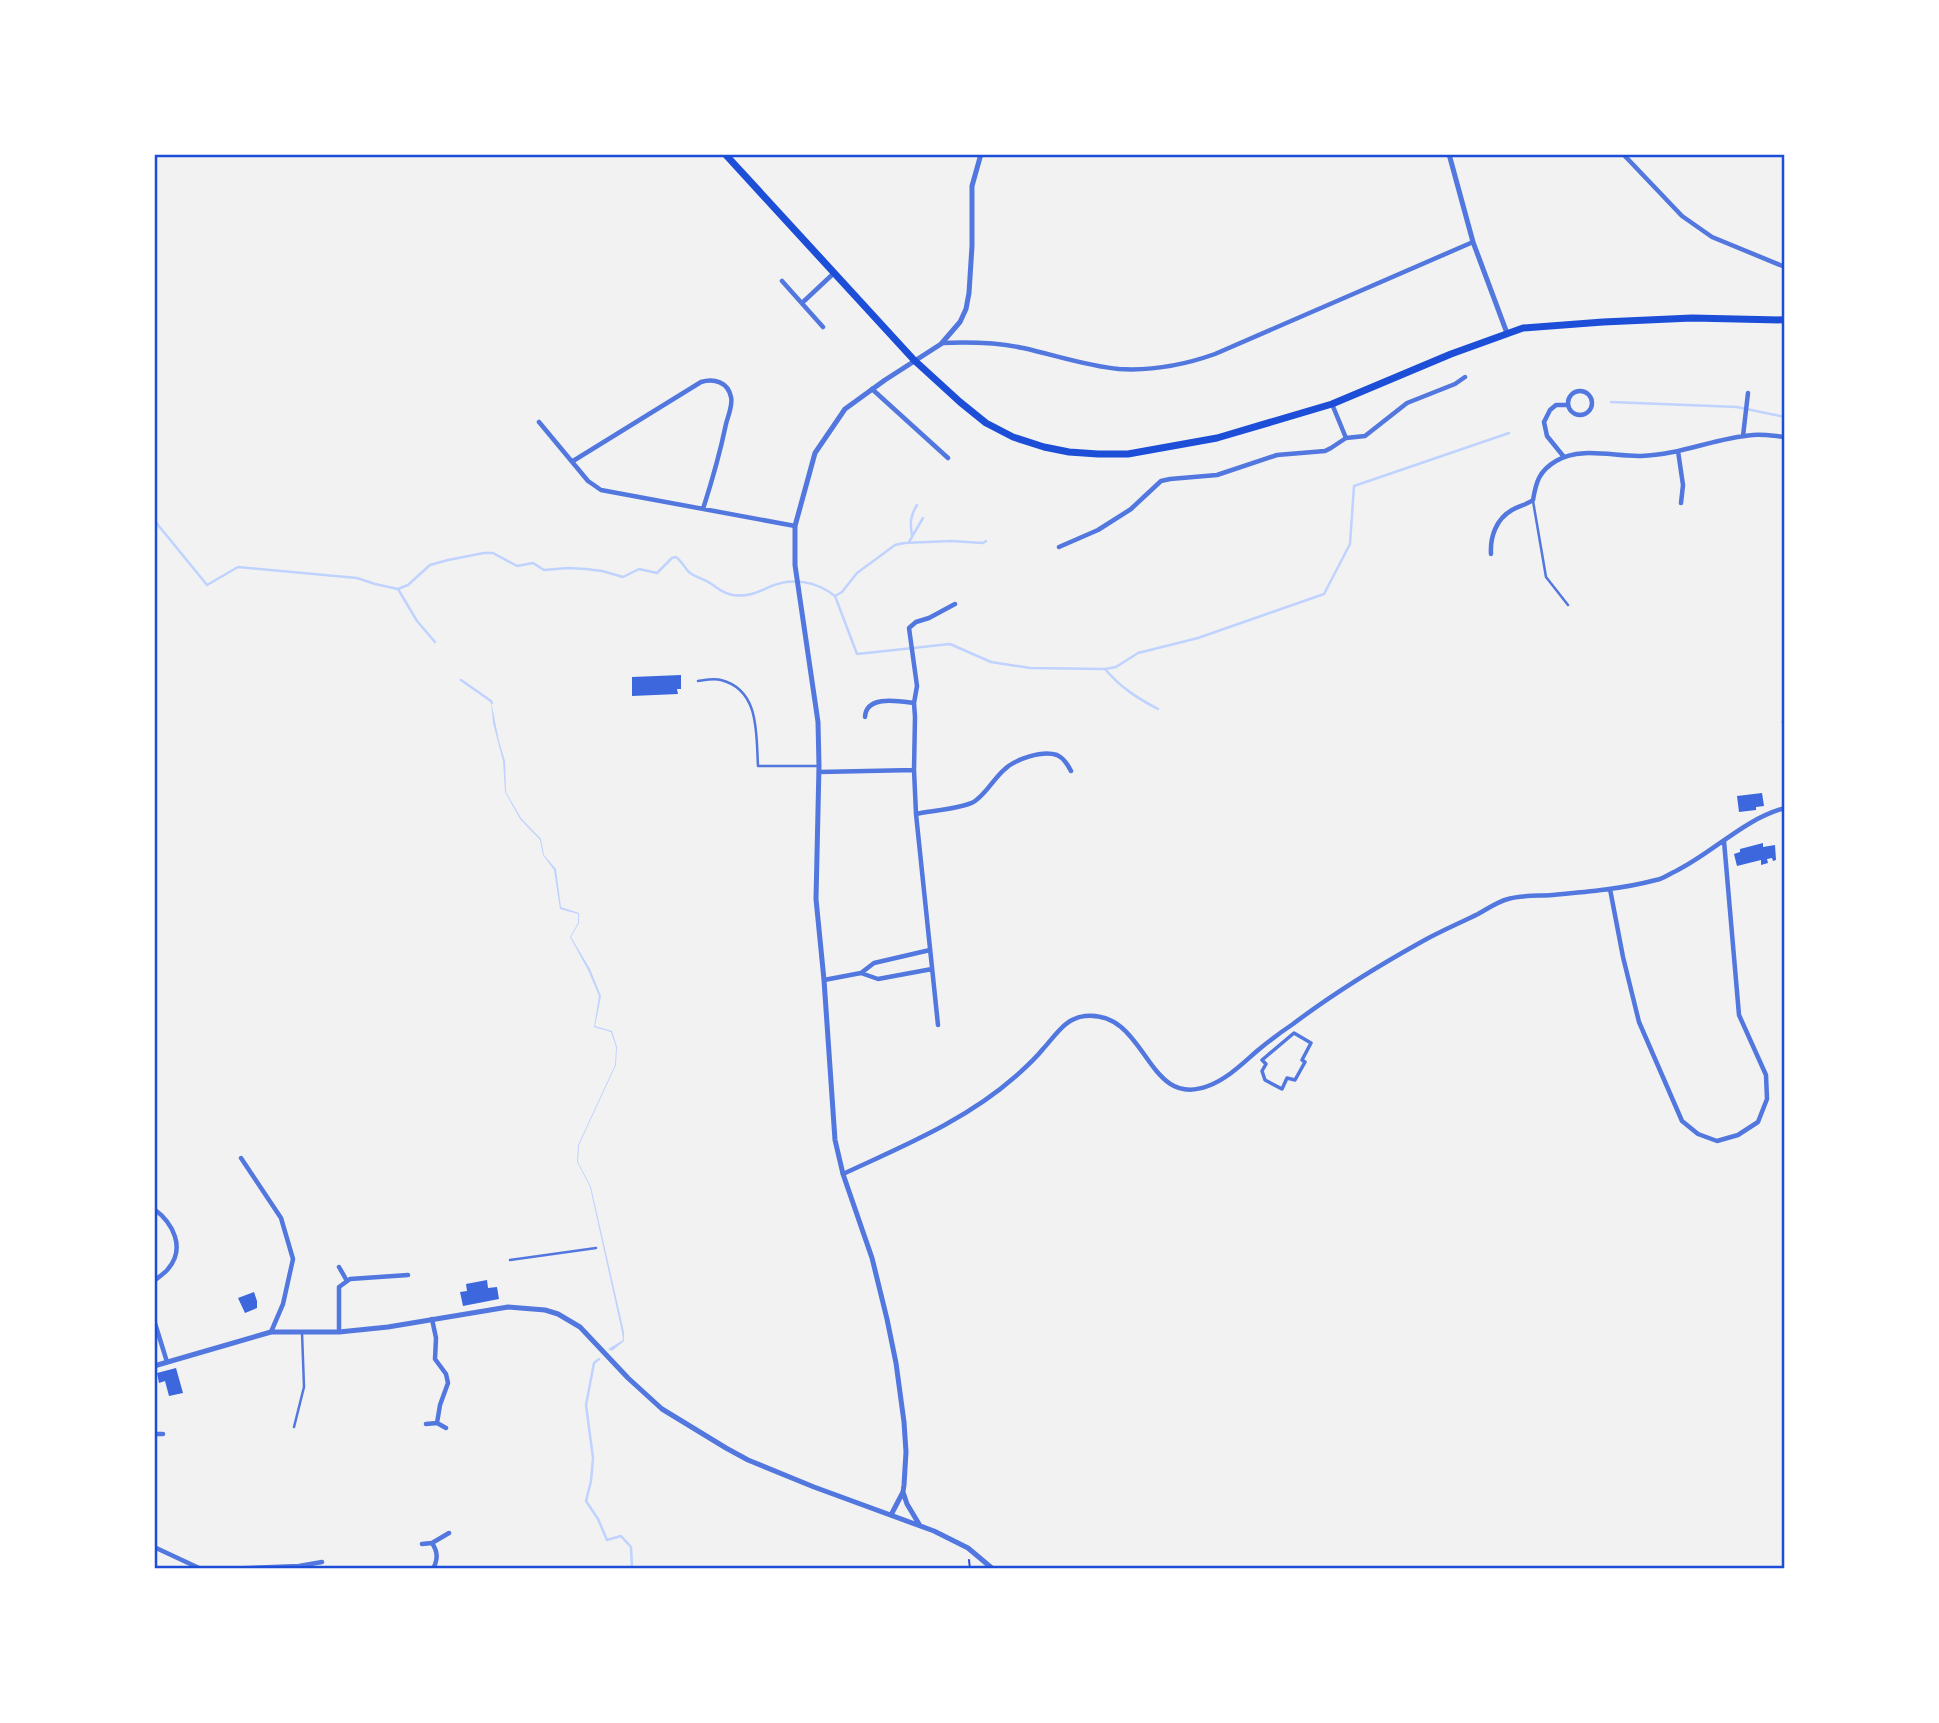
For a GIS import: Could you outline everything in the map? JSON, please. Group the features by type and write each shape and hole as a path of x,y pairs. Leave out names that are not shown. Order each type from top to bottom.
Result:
{"main road":[{"path":"725,154 914,360 960,402 986,422 1013,436 1069,452 1128,454 1217,438 1332,404 1451,354 1523,328 1692,318 1785,320"}],"street":[{"path":"920,1525 903,1492 906,1452 896,1363 872,1258 843,1174 835,1140 816,899 819,769 816,702 794,545 795,526 815,453 845,409 941,344 960,322 966,309 972,246 972,186 981,154"},
{"path":"1449,154 1473,242 1507,332"},
{"path":"1623,154 1682,216 1712,237 1785,267"},
{"path":"941,344 1003,344 1093,365 1150,369 1167,367 1215,354 1473,242"},
{"path":"802,303 834,273"},
{"path":"782,281 824,327"},
{"path":"1059,547 1098,530 1131,509 1161,481 1217,475 1277,455 1325,451 1346,438 1365,436 1407,403 1455,384 1465,377"},
{"path":"573,460 701,382 720,382 729,390 732,402 716,470 703,509"},
{"path":"872,389 948,458"},
{"path":"1580,391 1587,394 1592,403 1588,412 1580,415 1574,414 1567,405 1569,397 1580,391"},
{"path":"1743,436 1748,393"},
{"path":"1332,404 1346,438"},
{"path":"1564,457 1547,436 1544,422 1556,405 1567,405"},
{"path":"539,422 588,481 601,490 795,526"},
{"path":"1490,554 1493,531 1502,518 1533,500 1536,482 1542,472 1564,457 1580,454 1646,456 1743,436 1785,437"},
{"path":"1678,451 1683,485 1681,503"},
{"path":"938,1025 916,814 914,703 917,686 909,628 955,604"},
{"path":"865,717 866,709 871,704 893,701 914,703"},
{"path":"916,814 967,806 975,802 1006,767 1033,755 1057,755 1071,771"},
{"path":"819,769 914,770"},
{"path":"843,1174 921,1138 966,1113 1013,1079 1072,1019 1096,1016 1121,1025 1168,1084 1178,1088 1198,1089 1226,1077 1330,995 1424,940 1509,898 1610,889 1658,880 1692,863 1746,825 1785,808"},
{"path":"1610,889 1639,1022 1682,1121 1698,1134 1717,1141 1738,1135 1758,1122 1767,1099 1766,1075 1739,1015 1724,841"},
{"path":"824,980 861,973 874,963 930,950"},
{"path":"861,973 878,979 932,969"},
{"path":"1294,1033 1311,1043 1295,1080 1287,1078 1282,1089 1265,1080 1262,1071 1266,1064 1262,1060 1294,1033"},
{"path":"241,1158 281,1218 293,1259 283,1304 271,1332"},
{"path":"154,1209 166,1219 176,1237 176,1253 169,1268 154,1280 154,1287"},
{"path":"339,1267 347,1281"},
{"path":"339,1332 340,1287 347,1281 408,1275"},
{"path":"154,1366 271,1332 339,1332 388,1327 508,1307 545,1310 570,1320 662,1409 726,1448 776,1472 920,1525 968,1548 993,1569"},
{"path":"432,1319 436,1338 435,1359 446,1374 448,1383 440,1405 438,1423"},
{"path":"154,1320 167,1362"},
{"path":"426,1424 438,1423 446,1428"},
{"path":"154,1434 163,1434"},
{"path":"891,1515 903,1492"},
{"path":"422,1544 432,1544 449,1533"},
{"path":"432,1544 437,1551 437,1563 433,1569"},
{"path":"154,1548 199,1569 219,1569"},
{"path":"224,1569 299,1567 322,1562"}],"lane":[{"path":"1533,500 1546,577 1567,605"},
{"path":"698,681 720,680 740,690 751,706 755,719 758,766 819,769"},
{"path":"510,1260 596,1248"},
{"path":"294,1427 304,1387 302,1332"}],"water":[{"path":"491,701 505,761 506,792 521,818 541,839 544,855 556,869 561,907 579,913 579,923 571,937 590,969 601,996 595,1026 612,1031 617,1047 616,1065 579,1145 578,1162 591,1187 624,1332 624,1341 612,1351 608,1349 623,1340 622,1332 590,1187 577,1162 578,1145 615,1065 616,1047 611,1032 594,1027 599,996 570,937 578,923 578,914 560,909 554,870 543,855 540,840 520,819 505,792 503,761 493,723"}],"building":[{"path":"681,675 681,689 677,689 678,694 632,696 632,677"},
{"path":"1762,793 1764,806 1739,812 1737,796"},
{"path":"1763,843 1763,847 1775,845 1776,860 1767,859 1768,863 1761,865 1761,860 1737,866 1734,854 1740,852 1740,849"},
{"path":"487,1280 488,1288 497,1287 499,1299 463,1306 460,1292 467,1291 466,1284"},
{"path":"254,1292 257,1308 245,1313 238,1298"},
{"path":"176,1368 183,1393 169,1396 165,1381 159,1383 157,1373"}],"waterway":[{"path":"1611,402 1737,407 1785,417"},
{"path":"398,589 408,585 430,565 484,553 493,553 517,566 533,563 544,570 586,569 623,577 639,569 657,573 676,557 690,573 733,595 752,594 795,581 828,591 835,596 857,654 950,644 991,662 1030,668 1105,669 1116,667 1138,653 1198,638 1324,594 1350,544 1354,486 1509,433"},
{"path":"912,536 911,520 917,505"},
{"path":"909,542 923,518"},
{"path":"154,520 207,585 238,567 357,578 398,589 417,621 435,642"},
{"path":"835,596 842,592 857,573 895,545 986,541"},
{"path":"1105,669 1129,692 1158,709"},
{"path":"461,680 492,703"},
{"path":"599,1359 594,1363 586,1405 593,1458 586,1501 607,1540 621,1536 631,1547 632,1569"}]}
